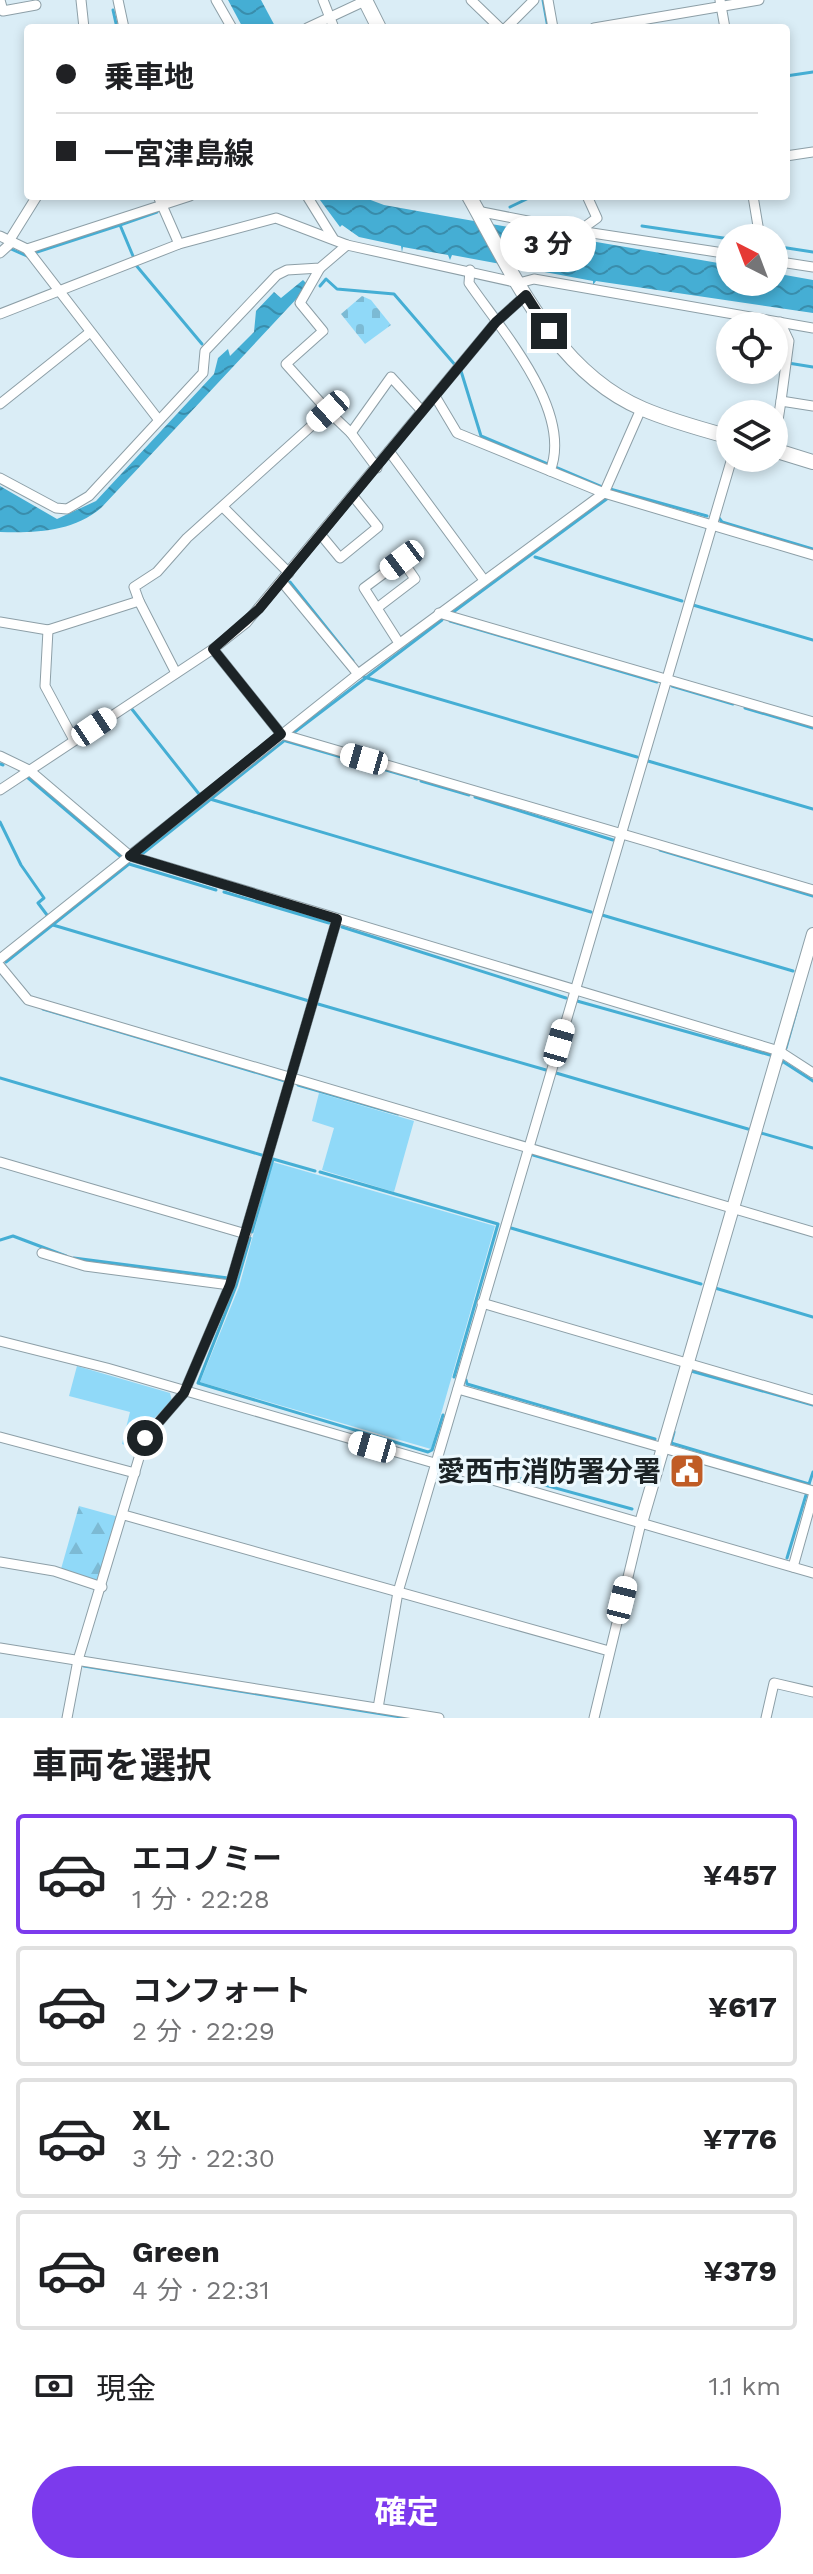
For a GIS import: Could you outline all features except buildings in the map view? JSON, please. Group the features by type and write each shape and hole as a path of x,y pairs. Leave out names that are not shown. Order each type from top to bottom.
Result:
{"main road":[{"path":"366,1 377,24"},
{"path":"471,200 554,338 581,368 610,391 641,409 716,433"},
{"path":"788,453 813,462"}],"street":[{"path":"0,0 1,11 36,5"},
{"path":"81,0 84,24"},
{"path":"119,0 123,24"},
{"path":"216,0 230,24"},
{"path":"323,0 333,24"},
{"path":"471,0 498,24"},
{"path":"507,24 534,0"},
{"path":"548,0 552,24"},
{"path":"614,24 721,3 759,0"},
{"path":"316,24 366,1"},
{"path":"721,3 724,24"},
{"path":"790,155 813,152"},
{"path":"0,253 34,200"},
{"path":"159,200 179,244"},
{"path":"27,249 179,200"},
{"path":"309,200 333,238"},
{"path":"579,231 597,218 589,200"},
{"path":"754,200 758,224"},
{"path":"479,214 716,252"},
{"path":"0,314 179,244 276,218 347,245 470,270 520,284 534,279 723,312"},
{"path":"7,240 27,249 158,419"},
{"path":"347,245 320,268 300,303 323,331 286,364 351,433 377,468"},
{"path":"788,263 813,267"},
{"path":"0,478 56,508 67,509 103,482 203,373 205,351 277,275 287,270 320,268"},
{"path":"470,270 469,283 548,402 554,462 550,471"},
{"path":"0,790 213,649 246,623 496,322 520,284"},
{"path":"788,323 813,328"},
{"path":"0,404 89,333"},
{"path":"351,433 391,377 422,411"},
{"path":"435,396 457,433 604,493 813,555"},
{"path":"788,402 813,406"},
{"path":"0,959 358,674 604,493 641,409"},
{"path":"176,673 134,587 157,572 187,538 328,411"},
{"path":"389,451 484,580"},
{"path":"378,1708 398,1592 728,472"},
{"path":"321,535 340,558 378,527 353,496"},
{"path":"223,507 286,578 358,674"},
{"path":"377,608 415,579 402,560 364,588 399,643"},
{"path":"0,622 48,630 139,601"},
{"path":"439,613 813,722"},
{"path":"48,630 45,686 74,740"},
{"path":"213,649 281,734 813,890"},
{"path":"0,756 29,770 130,856 779,1051 813,1073"},
{"path":"67,1718 78,1660 145,1438 184,1393 230,1285 337,919"},
{"path":"594,1718 662,1447 813,934"},
{"path":"0,966 28,1000 813,1232"},
{"path":"0,1162 246,1234"},
{"path":"42,1253 85,1266 230,1285"},
{"path":"482,1303 813,1400"},
{"path":"0,1341 813,1573"},
{"path":"458,1389 813,1493 793,1567"},
{"path":"0,1437 135,1473"},
{"path":"124,1515 609,1651"},
{"path":"0,1562 54,1571 102,1587"},
{"path":"0,1648 439,1718"},
{"path":"766,1718 774,1683 813,1692"}],"green space":[{"path":"362,296 371,300 391,325 365,344 341,314"},
{"path":"319,1093 414,1121 394,1192 322,1170 334,1128 312,1121"},
{"path":"273,1162 495,1226 431,1449 200,1382 239,1287"},
{"path":"77,1366 170,1393 172,1401 145,1427 138,1449 122,1444 130,1412 69,1396"},
{"path":"79,1506 119,1517 96,1582 61,1569"}],"water":[{"path":"228,0 261,0 274,24 241,24"},
{"path":"320,200 371,200 384,205 716,263 716,296 788,296 788,276 813,280 813,313 596,281 593,285 593,281 452,255 450,260 448,255 403,247 402,252 401,246 359,237 342,225 340,227"},
{"path":"303,280 306,283 301,294 101,508 66,526 40,531 0,532 0,486 57,519 96,501 214,374 218,358 228,349 230,356 254,332 256,311 274,292 281,298"}],"waterway":[{"path":"543,0 547,24"},
{"path":"113,10 116,24"},
{"path":"790,75 813,72"},
{"path":"510,207 525,200"},
{"path":"120,225 157,212"},
{"path":"37,252 120,225 133,256"},
{"path":"642,226 716,237"},
{"path":"788,248 813,252"},
{"path":"11,249 27,256"},
{"path":"135,264 202,344"},
{"path":"320,286 326,279 337,289 394,294 456,366"},
{"path":"788,363 813,367"},
{"path":"461,371 481,436 550,465"},
{"path":"555,467 602,487"},
{"path":"610,489 707,516"},
{"path":"452,613 608,498"},
{"path":"719,518 722,522 813,549"},
{"path":"535,557 682,601"},
{"path":"290,582 353,661"},
{"path":"693,605 813,640"},
{"path":"292,734 442,620"},
{"path":"450,621 657,682"},
{"path":"364,677 637,757"},
{"path":"672,686 733,704"},
{"path":"131,708 199,794"},
{"path":"745,708 813,728"},
{"path":"142,854 285,740"},
{"path":"286,741 417,779"},
{"path":"648,761 813,809"},
{"path":"27,777 120,856"},
{"path":"421,781 469,795"},
{"path":"475,797 613,840"},
{"path":"210,799 591,912"},
{"path":"0,822 21,865 44,898 38,903 47,915"},
{"path":"660,850 813,896"},
{"path":"6,962 129,864 216,890"},
{"path":"224,892 329,923"},
{"path":"602,915 793,971"},
{"path":"53,925 309,1001"},
{"path":"342,927 566,998"},
{"path":"577,1001 770,1055"},
{"path":"318,1004 546,1070"},
{"path":"786,1048 798,1005"},
{"path":"43,1009 285,1081"},
{"path":"781,1064 782,1061 813,1081"},
{"path":"556,1073 748,1129"},
{"path":"0,1078 265,1156"},
{"path":"298,1085 398,1114"},
{"path":"761,1133 813,1148"},
{"path":"533,1155 679,1197"},
{"path":"252,1232 273,1159 315,1171"},
{"path":"320,1172 498,1224 454,1377"},
{"path":"511,1228 701,1284"},
{"path":"0,1240 13,1236 66,1256"},
{"path":"250,1238 236,1286 198,1383 428,1452 432,1450 443,1415"},
{"path":"74,1258 228,1278"},
{"path":"715,1288 813,1317"},
{"path":"691,1371 813,1405"},
{"path":"466,1380 467,1384 655,1439"},
{"path":"674,1432 671,1443 809,1484"},
{"path":"446,1458 632,1509"},
{"path":"809,1484 813,1472"},
{"path":"787,1558 806,1495"},
{"path":"84,1666 407,1718"}],"place":[{"name":"愛西市消防署分署","path":"687,1471"}],"route":[{"path":"145,1438 184,1393 230,1285 337,919 130,856 281,734 213,649 259,609 496,322 526,295 549,331"}]}
